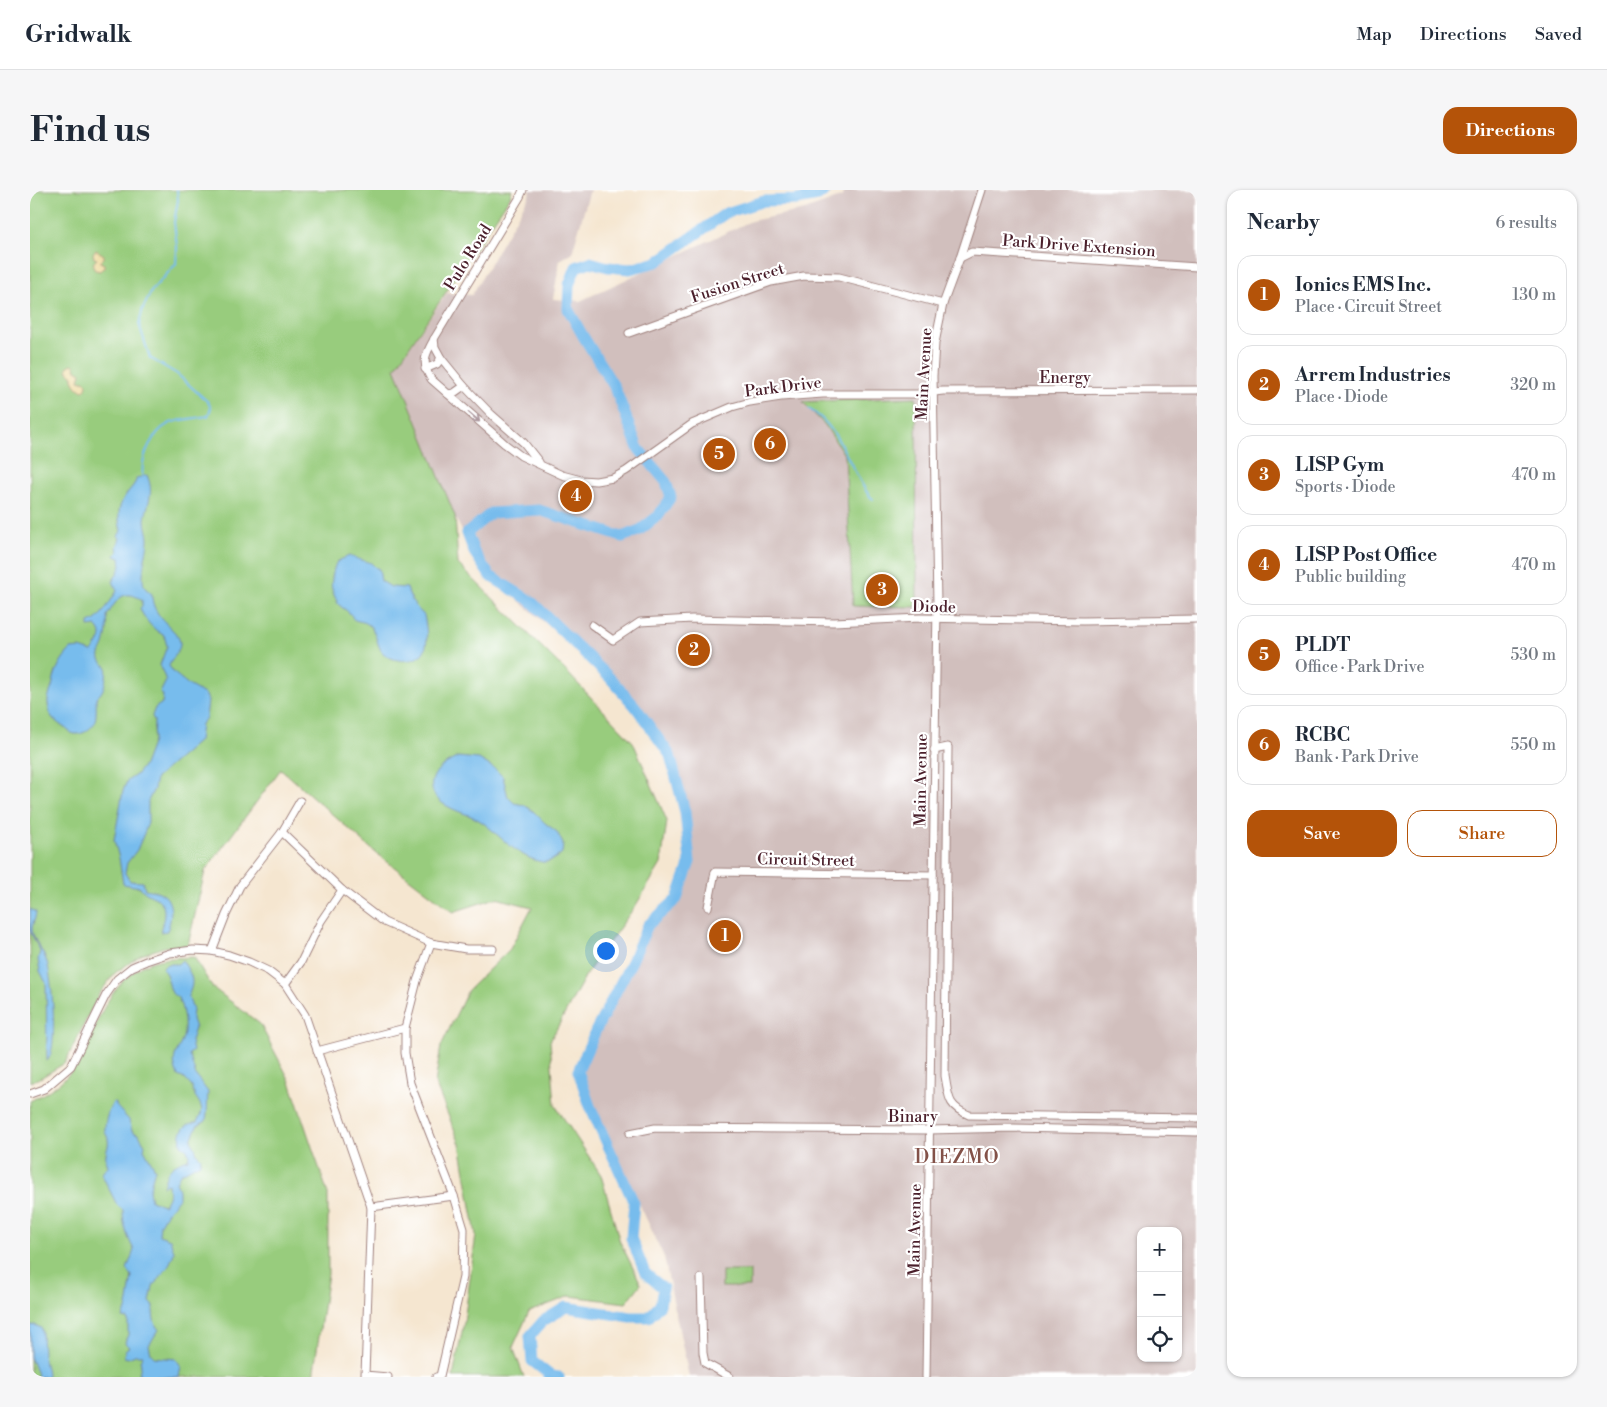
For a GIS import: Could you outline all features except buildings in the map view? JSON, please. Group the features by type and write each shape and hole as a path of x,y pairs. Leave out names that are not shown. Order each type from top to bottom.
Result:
{"street":[{"name":"Pulo Road","path":"434,339 523,190"},
{"name":"Main Avenue","path":"926,1377 937,619 933,393 935,344 943,304 982,190"},
{"name":"Park Drive Extension","path":"960,258 972,252 1197,267"},
{"name":"Fusion Street","path":"629,333 771,282 804,276 839,277 943,304"},
{"name":"Park Drive","path":"434,339 434,347 441,358 464,386 491,414 524,443 540,464"},
{"path":"434,339 426,352 424,362 426,370 437,364 441,358"},
{"name":"Park Drive","path":"426,370 431,379 521,456 562,475 580,480 596,481 613,478 626,471 692,424 732,407 750,402 781,397 823,394 933,393"},
{"path":"448,394 454,393 464,386"},
{"name":"Energy","path":"933,393 943,391 1197,390"},
{"name":"Diode","path":"592,625 613,640 640,622 692,619 834,622 937,619 1083,622 1197,619"},
{"path":"934,750 948,746 945,1076 950,1101 958,1111 969,1116 1197,1118"},
{"path":"212,951 240,886 282,832 300,801"},
{"path":"282,832 342,890 384,922 431,943 466,949 493,949"},
{"name":"Circuit Street","path":"708,907 715,872 933,875"},
{"path":"285,984 301,962 320,921 342,890"},
{"path":"431,943 417,981 405,1028 405,1053 410,1083 454,1196 464,1229 462,1277 440,1376 436,1377"},
{"path":"30,1094 44,1089 71,1066 106,995 117,979 132,967 170,953 193,950 212,951 255,965 268,971 285,984 306,1015 370,1207 365,1375 388,1377"},
{"path":"317,1051 405,1028"},
{"name":"Binary","path":"630,1133 655,1128 929,1130 1013,1128 1197,1132"},
{"path":"370,1207 454,1196"},
{"path":"702,1278 703,1353 706,1364 730,1377"}],"shaded area":[{"path":"530,190 590,190 572,253 560,260 553,299 580,301 751,221 805,210 843,196 845,190 1197,190 1197,1377 689,1377 664,1257 578,1071 648,925 677,899 690,862 685,812 671,755 635,706 610,678 490,576 454,516 395,368 447,293 472,295 529,196"}],"green space":[{"path":"30,190 512,190 510,197 395,368 455,516 458,564 565,670 633,742 667,821 661,864 636,905 587,973 550,1041 555,1105 601,1175 620,1242 641,1284 626,1303 570,1296 529,1312 513,1347 524,1377 453,1377 464,1322 476,1235 460,1144 435,1083 441,1046 468,990 510,949 532,907 496,898 453,912 376,853 281,769 205,871 188,945 164,947 141,955 115,973 99,994 65,1063 30,1082"},
{"path":"916,397 917,607 853,606 845,456 825,425 803,402"},
{"path":"194,957 212,987 260,1024 289,1079 328,1194 328,1274 313,1377 30,1377 30,1101 55,1086 71,1072 112,994 134,971 154,961"},
{"path":"722,1271 750,1271 750,1287 722,1287"}],"sand":[{"path":"96,250 104,255 100,262 104,264 104,267 100,271 95,270 93,267 97,259 94,258 93,253"},
{"path":"72,364 81,373 79,380 86,382 87,385 83,391 77,387 73,376 68,372 67,367"}],"water":[{"path":"147,475 150,493 145,520 148,539 143,572 144,585 152,594 156,611 179,640 179,648 169,666 174,673 190,686 206,695 208,701 206,718 201,724 199,741 156,778 154,789 148,801 148,822 145,831 137,850 127,863 125,873 130,881 143,882 145,889 159,892 168,900 171,910 169,926 167,931 160,932 164,914 163,905 140,887 123,884 114,840 123,791 127,781 136,775 144,765 153,741 154,721 152,716 155,708 162,703 163,695 160,693 166,681 160,665 167,646 164,635 153,628 144,616 140,608 142,600 135,596 125,595 117,601 107,616 106,635 100,654 100,660 107,667 106,679 102,692 96,698 96,715 92,726 85,732 72,733 53,719 48,701 57,668 67,653 71,649 80,648 92,652 100,639 101,633 99,630 96,626 89,627 89,623 101,614 117,591 113,581 121,566 120,558 115,556 118,551 117,547 120,538 118,536 121,531 119,520 120,506 137,478"},
{"path":"349,556 371,563 379,569 381,581 391,587 407,588 418,610 424,615 425,619 427,642 419,656 408,660 388,657 381,650 370,626 352,618 338,604 332,587 334,570 337,562"},
{"path":"458,757 479,759 495,769 503,777 508,797 514,803 524,805 533,811 557,832 563,844 562,853 547,862 525,856 482,822 441,802 432,788 433,778 441,767"},
{"path":"30,909 36,912 32,931 47,962 51,983 54,1029 51,1054 47,1061 46,983 40,971 38,960 40,951 30,931"},
{"path":"182,960 190,973 192,981 188,996 193,1010 192,1019 195,1028 191,1041 193,1051 189,1054 196,1076 208,1092 207,1114 206,1121 197,1126 191,1140 197,1154 201,1158 200,1163 180,1174 176,1182 179,1198 160,1224 159,1235 170,1239 174,1252 168,1267 153,1286 150,1302 153,1305 154,1321 159,1330 149,1345 151,1354 154,1357 176,1359 181,1366 179,1377 138,1377 141,1365 140,1360 143,1355 124,1357 125,1350 129,1347 125,1343 128,1335 128,1319 123,1318 128,1302 132,1276 127,1269 134,1250 126,1231 123,1210 117,1205 102,1173 108,1166 106,1154 108,1138 105,1132 105,1124 109,1110 115,1101 117,1107 129,1120 132,1131 139,1135 145,1145 144,1149 155,1169 149,1191 151,1200 163,1205 168,1195 168,1184 163,1186 166,1175 177,1163 188,1159 189,1155 187,1149 181,1145 181,1132 188,1125 197,1122 202,1110 192,1087 185,1079 178,1076 174,1062 184,1032 183,1015 180,1002 172,993 166,974 162,969 167,964 178,964"},
{"path":"35,1325 42,1330 43,1356 48,1377 38,1377 30,1357 30,1326"}],"waterway":[{"path":"142,478 144,457 157,433 173,422 208,416 211,408 208,402 177,374 150,358 139,324 143,308 152,290 176,264 177,247 174,222 178,200 177,190"},
{"path":"559,1377 551,1376 532,1361 530,1336 543,1321 566,1307 631,1317 649,1317 660,1305 663,1288 645,1273 631,1238 634,1203 590,1106 578,1071 648,925 677,899 690,862 685,812 670,755 635,706 610,678 531,601 490,576 474,552 467,533 491,513 539,510 622,537 640,530 658,516 671,497 666,482 638,448 615,388 568,309 569,285 576,267 590,262 608,267 630,269 657,262 726,213 764,201 797,200 818,196 826,190"},
{"path":"809,409 818,415 833,432 865,490 873,499"}],"place":[{"name":"RCBC","path":"770,444"},
{"name":"PLDT","path":"719,454"},
{"name":"LISP Post Office","path":"576,496"},
{"name":"LISP Gym","path":"882,590"},
{"name":"Arrem Industries","path":"694,650"},
{"name":"Ionics EMS Inc.","path":"725,936"}],"district":[{"name":"DIEZMO","path":"957,1156"}]}
